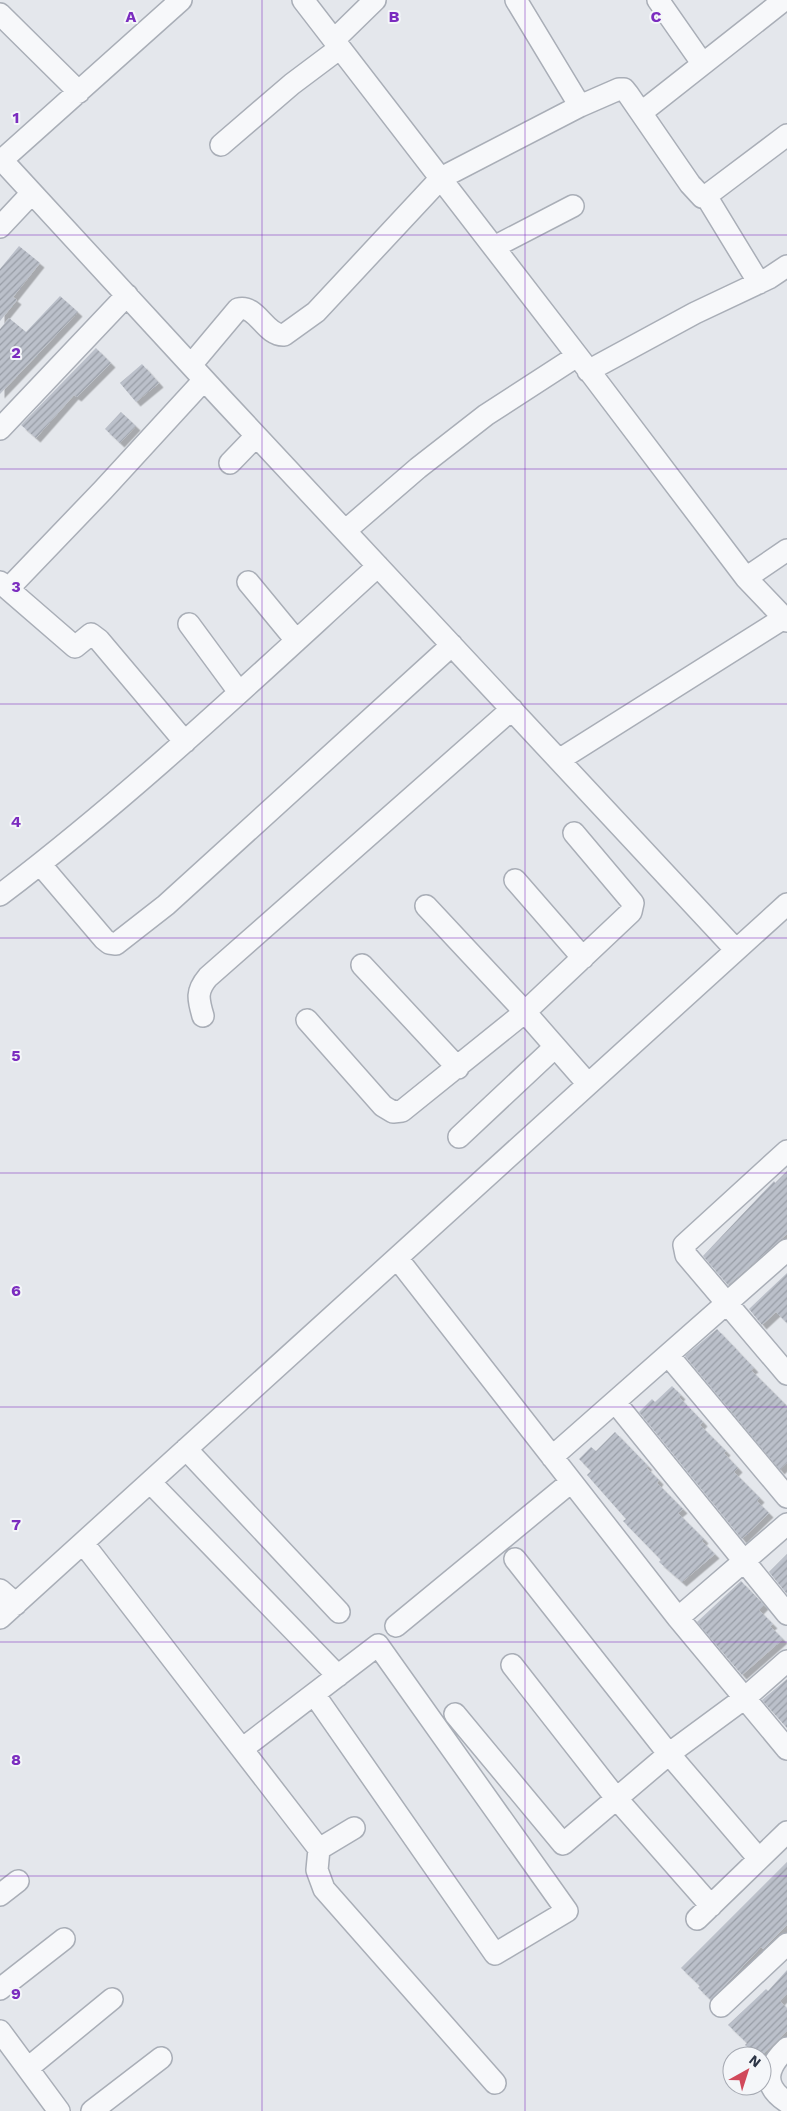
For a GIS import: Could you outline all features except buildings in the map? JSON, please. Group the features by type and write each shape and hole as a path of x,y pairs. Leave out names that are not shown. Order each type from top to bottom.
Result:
{"street":[{"path":"181,0 1,159 18,208 120,303 195,382 244,448 345,531 370,573 502,717 559,760 727,958"},
{"path":"303,0 337,44 436,183 494,247 576,362 779,622 559,760"},
{"path":"220,145 337,44 375,0"},
{"path":"516,0 580,106"},
{"path":"658,0 702,63"},
{"path":"642,112 784,0"},
{"path":"0,14 79,92"},
{"path":"185,742 99,640 91,634 75,647 4,586 103,490 195,382 238,309 249,310 279,335 284,335 316,312 436,183 580,106 619,89 624,89 642,112 697,194 706,196 759,283"},
{"path":"706,196 787,135"},
{"path":"494,247 573,206"},
{"path":"345,531 452,441 576,362 695,313 759,283 787,266"},
{"path":"0,429 120,303"},
{"path":"746,578 787,550"},
{"path":"0,895 40,864 185,742 295,639 370,573"},
{"path":"248,582 295,639"},
{"path":"189,624 239,692"},
{"path":"40,864 104,939 109,943 116,944 166,905 445,653"},
{"path":"203,1016 198,996 200,987 208,977 325,876 502,717"},
{"path":"307,1020 383,1106 393,1112 402,1111 458,1068 525,1012 631,912 632,903 574,833"},
{"path":"515,880 583,958"},
{"path":"0,1618 8,1597 83,1544 787,904"},
{"path":"426,906 525,1012 588,1084"},
{"path":"362,965 458,1068"},
{"path":"458,1137 555,1047"},
{"path":"785,1366 686,1255 684,1245 686,1241 787,1151"},
{"path":"552,1457 787,1250"},
{"path":"397,1258 678,1618 746,1697 787,1750"},
{"path":"668,1355 787,1497"},
{"path":"615,1402 787,1614"},
{"path":"186,1449 339,1612"},
{"path":"150,1482 338,1676"},
{"path":"396,1626 571,1482"},
{"path":"678,1618 787,1524"},
{"path":"83,1544 319,1849 317,1870 324,1889 495,2083"},
{"path":"515,1559 670,1754 759,1859"},
{"path":"242,1749 378,1645 567,1911 495,1954 314,1694"},
{"path":"455,1714 563,1844 616,1798 670,1754 746,1697 787,1661"},
{"path":"512,1665 704,1913 787,1832"},
{"path":"319,1849 354,1828"},
{"path":"0,1895 18,1881"},
{"path":"0,1989 64,1939"},
{"path":"721,2006 787,1944"},
{"path":"28,2068 112,1999"},
{"path":"0,2031 59,2111"},
{"path":"787,2048 775,2059 769,2082 774,2092 787,2102"},
{"path":"92,2111 161,2058"}]}
